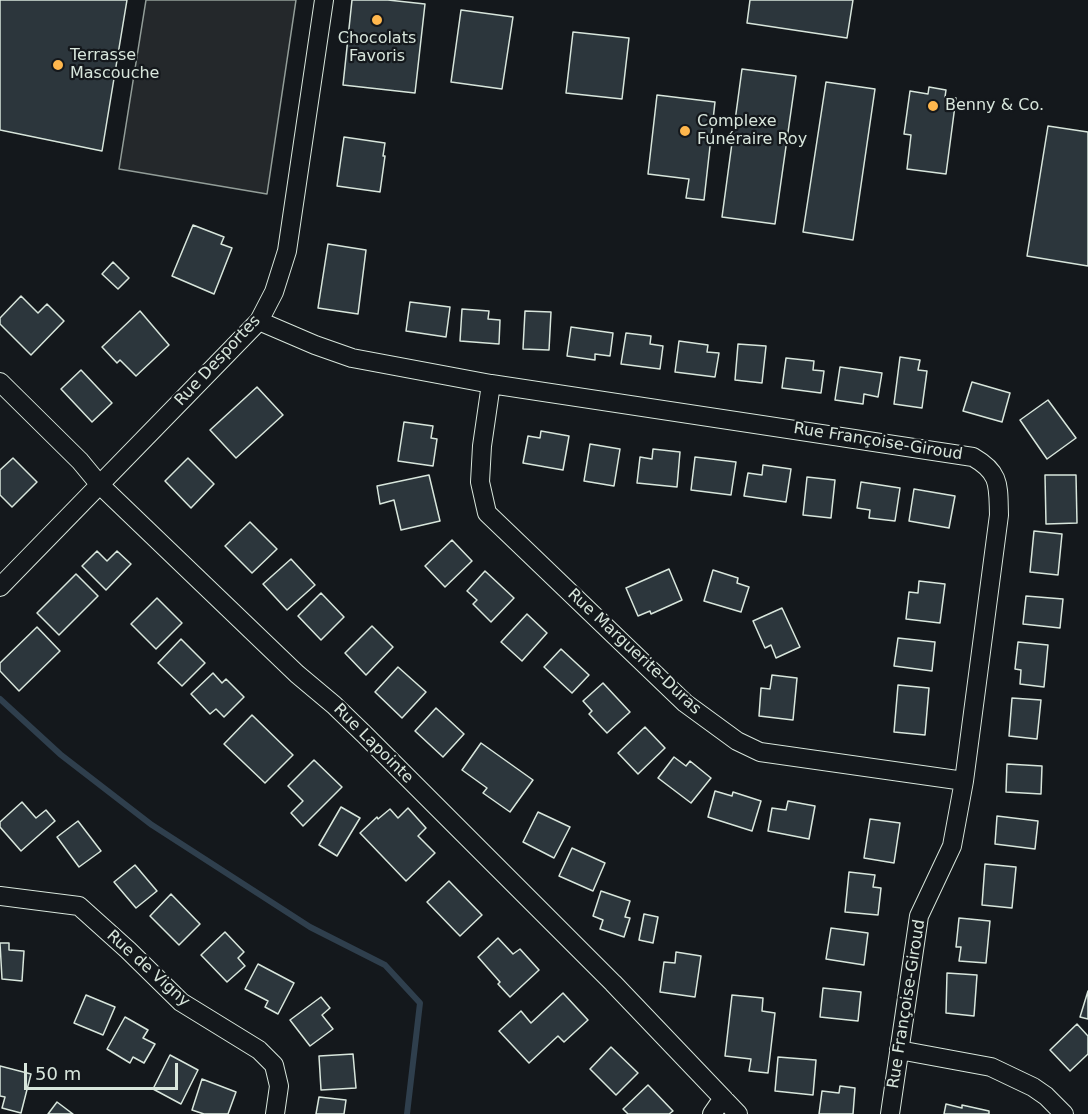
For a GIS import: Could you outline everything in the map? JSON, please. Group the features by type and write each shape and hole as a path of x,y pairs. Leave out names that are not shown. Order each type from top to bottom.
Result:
{"street":[{"name":"Rue Desportes","path":"0,587 259,321 274,292 287,251 324,0"},
{"name":"Rue Françoise-Giroud","path":"259,321 352,358 490,384 973,457 985,464 996,477 999,515 964,782 951,846 919,916 890,1114"},
{"name":"Rue Lapointe","path":"0,382 80,461 99,484 297,674 365,735 738,1114"},
{"name":"Rue Marguerite-Duras","path":"490,384 480,482 487,513 686,703 737,741 760,752 964,782"},
{"name":"Rue de Vigny","path":"0,896 79,906 181,1002 259,1050 273,1065 279,1086 275,1114"},
{"path":"899,1050 991,1067 1033,1087 1064,1114"},
{"path":"712,1114 723,1098"}],"shaded area":[{"path":"146,0 296,0 267,194 119,169"}],"building":[{"name":"Terrasse Mascouche","path":"0,0 127,0 102,151 0,130"},
{"path":"352,0 388,0 425,4 415,93 343,85"},
{"path":"750,0 853,0 847,38 747,23"},
{"path":"461,10 513,17 502,89 451,82"},
{"path":"573,32 629,38 622,99 566,93"},
{"path":"742,69 796,76 775,224 722,217"},
{"path":"826,82 875,89 853,240 803,232"},
{"path":"929,87 946,90 945,97 956,98 946,174 907,169 911,135 904,134 910,91 928,94"},
{"path":"657,95 715,102 704,200 686,198 689,179 648,174"},
{"path":"1048,126 1088,132 1088,266 1027,256"},
{"path":"344,137 385,143 380,192 337,186"},
{"path":"193,225 224,237 221,244 232,248 214,294 172,276"},
{"path":"328,244 366,250 358,314 318,308"},
{"path":"113,262 129,278 118,289 102,274"},
{"path":"21,296 38,313 47,304 64,321 31,355 0,324 0,318"},
{"path":"410,302 450,307 446,337 406,331"},
{"path":"462,309 489,311 488,319 500,320 499,344 460,341"},
{"path":"140,311 169,345 136,376 120,360 117,363 102,347"},
{"path":"525,311 551,312 549,350 523,349"},
{"path":"571,327 613,333 610,356 595,354 595,360 567,356"},
{"path":"626,333 651,336 650,344 663,346 660,369 621,364"},
{"path":"679,341 708,345 707,352 719,353 715,377 675,372"},
{"path":"738,344 766,346 762,383 735,380"},
{"path":"900,357 920,360 918,370 927,371 922,408 894,404"},
{"path":"786,358 814,361 813,370 824,371 821,393 782,388"},
{"path":"840,367 882,373 878,397 864,394 863,404 835,400"},
{"path":"81,370 112,403 92,422 61,389"},
{"path":"972,382 1010,393 1002,422 963,411"},
{"path":"257,387 283,415 236,458 210,430"},
{"path":"1048,400 1076,438 1047,459 1020,420"},
{"path":"404,422 433,426 431,438 437,439 433,466 398,461"},
{"path":"541,431 569,436 563,470 523,463 528,436 540,438"},
{"path":"590,444 620,449 614,486 584,481"},
{"path":"653,449 680,452 677,487 637,483 640,457 652,459"},
{"path":"695,457 736,462 731,495 691,490"},
{"path":"13,458 37,482 12,507 0,495 0,470"},
{"path":"188,458 214,484 191,508 165,481"},
{"path":"763,465 791,469 786,502 744,496 748,473 762,475"},
{"path":"429,475 440,521 401,530 394,500 380,504 377,486"},
{"path":"1045,475 1076,475 1077,523 1046,524"},
{"path":"807,477 835,480 831,518 803,515"},
{"path":"861,482 900,488 895,521 869,518 870,510 857,508"},
{"path":"914,489 955,496 949,528 909,521"},
{"path":"250,522 277,549 252,573 225,546"},
{"path":"1034,531 1062,534 1058,575 1030,572"},
{"path":"452,540 472,561 445,587 425,566"},
{"path":"97,551 107,561 117,551 131,564 106,590 82,566"},
{"path":"291,559 315,585 287,610 263,584"},
{"path":"669,569 682,600 651,614 650,611 638,616 626,588"},
{"path":"713,570 738,578 737,583 749,587 741,612 704,601"},
{"path":"485,571 514,598 491,622 473,604 477,600 467,591"},
{"path":"76,574 98,596 59,635 37,613"},
{"path":"919,581 945,584 940,623 906,619 909,592 918,593"},
{"path":"321,593 344,617 321,640 298,616"},
{"path":"1026,596 1063,599 1060,628 1023,624"},
{"path":"157,598 182,623 156,649 131,624"},
{"path":"782,608 800,647 776,658 771,645 765,648 753,621"},
{"path":"527,614 547,633 522,661 501,642"},
{"path":"372,626 393,647 366,675 345,653"},
{"path":"37,627 60,651 19,691 0,671 0,663"},
{"path":"898,638 935,642 932,671 894,666"},
{"path":"181,639 205,663 182,686 158,663"},
{"path":"1018,642 1048,645 1044,687 1020,684 1021,670 1015,669"},
{"path":"561,649 589,675 572,693 544,667"},
{"path":"398,667 426,692 402,718 375,692"},
{"path":"213,673 222,683 226,679 244,697 224,717 216,709 210,714 191,694"},
{"path":"772,675 797,678 793,720 759,716 761,688 770,689"},
{"path":"603,683 630,712 607,733 589,714 592,711 583,701"},
{"path":"898,685 929,688 925,735 894,732"},
{"path":"1012,698 1041,700 1037,739 1009,736"},
{"path":"436,708 464,734 443,757 415,731"},
{"path":"252,715 293,755 265,783 224,744"},
{"path":"645,727 665,748 638,774 618,753"},
{"path":"481,743 533,780 510,812 483,793 487,788 462,770"},
{"path":"674,757 686,766 690,761 711,778 691,803 658,778"},
{"path":"314,760 342,787 303,826 291,813 303,801 288,786"},
{"path":"1007,764 1042,766 1041,794 1006,792"},
{"path":"715,791 732,796 733,792 761,801 752,831 708,817"},
{"path":"788,801 815,806 809,839 768,831 772,808 786,810"},
{"path":"22,802 36,818 46,810 55,821 21,851 0,827 0,822"},
{"path":"341,807 360,818 337,856 319,845"},
{"path":"408,808 426,828 418,836 435,853 406,881 360,833 377,817 378,819 390,809 398,818"},
{"path":"538,812 570,827 554,858 523,842"},
{"path":"997,816 1038,821 1035,849 995,844"},
{"path":"870,819 900,823 894,863 864,858"},
{"path":"78,821 101,851 79,867 57,837"},
{"path":"572,848 605,863 593,891 559,876"},
{"path":"985,864 1016,867 1012,908 982,905"},
{"path":"135,865 157,891 136,908 114,882"},
{"path":"849,872 875,875 873,887 881,888 878,915 845,912"},
{"path":"449,881 482,915 460,936 427,902"},
{"path":"601,891 630,901 625,917 630,918 624,937 600,929 603,920 593,916"},
{"path":"171,894 200,924 179,945 150,916"},
{"path":"644,914 658,917 653,943 639,940"},
{"path":"959,918 990,921 986,963 959,961 961,947 956,947"},
{"path":"831,928 868,933 864,965 826,959"},
{"path":"225,932 244,952 238,958 245,966 227,982 201,955"},
{"path":"498,938 513,954 520,949 539,970 510,997 478,957"},
{"path":"0,943 9,943 9,950 24,951 22,981 2,979"},
{"path":"676,952 701,956 695,997 660,992 664,962 675,963"},
{"path":"258,964 294,983 278,1014 265,1007 268,1001 245,989"},
{"path":"947,973 977,975 974,1016 946,1013"},
{"path":"823,988 861,992 858,1021 820,1017"},
{"path":"1088,991 1088,1019 1080,1017"},
{"path":"563,993 588,1020 564,1042 558,1036 529,1063 499,1031 521,1011 531,1023"},
{"path":"86,995 115,1007 103,1035 74,1023"},
{"path":"732,995 763,998 762,1011 775,1013 768,1073 749,1071 751,1059 725,1056"},
{"path":"321,997 330,1008 322,1015 333,1029 310,1046 290,1020"},
{"path":"125,1017 148,1030 143,1038 155,1044 144,1063 133,1057 130,1063 107,1049"},
{"path":"1077,1024 1088,1036 1088,1054 1070,1071 1050,1050"},
{"path":"611,1047 638,1073 616,1095 590,1069"},
{"path":"353,1054 356,1088 321,1090 319,1056"},
{"path":"170,1055 198,1070 181,1104 153,1089"},
{"path":"778,1057 816,1060 813,1095 775,1091"},
{"path":"0,1066 31,1074 21,1113 2,1108 5,1097 0,1096"},
{"path":"202,1079 236,1092 228,1114 204,1114 192,1110"},
{"path":"648,1085 673,1111 669,1114 628,1114 623,1109"},
{"path":"840,1086 855,1088 853,1114 819,1114 822,1091 839,1093"},
{"path":"319,1097 346,1100 344,1114 316,1114"},
{"path":"57,1102 73,1114 48,1114"},
{"path":"946,1104 989,1111 989,1114 944,1114"}],"waterway":[{"path":"0,699 60,754 152,825 310,927 385,965 420,1003 407,1114"}],"place":[{"name":"Chocolats Favoris","path":"377,20"},
{"name":"Terrasse Mascouche","path":"58,65"},
{"name":"Benny & Co.","path":"933,106"},
{"name":"Complexe Funéraire Roy","path":"685,131"}]}
